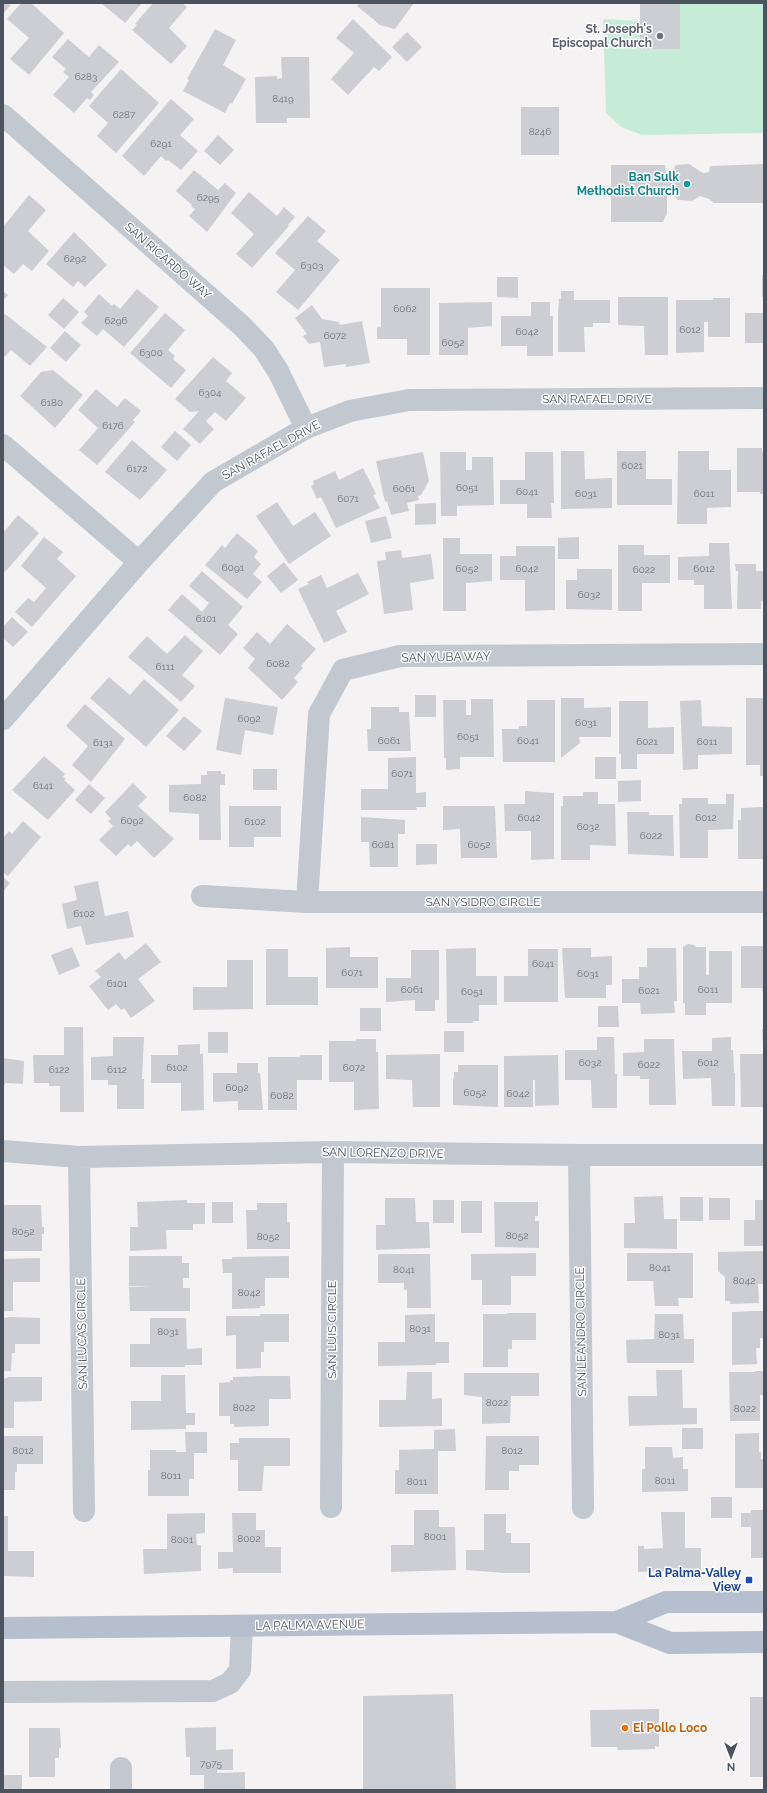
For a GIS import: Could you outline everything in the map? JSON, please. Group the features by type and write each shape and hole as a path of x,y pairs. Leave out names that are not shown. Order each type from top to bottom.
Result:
{"main road":[{"name":"LA PALMA AVENUE","path":"3,1628 617,1622 666,1602 764,1602"},
{"name":"LA PALMA AVENUE","path":"617,1622 670,1643 764,1642"}],"street":[{"name":"SAN RICARDO WAY","path":"3,115 251,335 264,349 278,370 306,428"},
{"name":"SAN RAFAEL DRIVE","path":"3,719 139,562 213,482 306,428 350,411 409,400 764,398"},
{"path":"3,445 139,562"},
{"name":"SAN YUBA WAY","path":"308,902 318,714 343,670 400,656 764,654"},
{"name":"SAN YSIDRO CIRCLE","path":"202,896 308,902 764,902"},
{"name":"SAN LORENZO DRIVE","path":"3,1152 79,1157 333,1152 579,1155 764,1155"},
{"name":"SAN LUIS CIRCLE","path":"331,1507 333,1152"},
{"name":"SAN LEANDRO CIRCLE","path":"579,1155 582,1508"},
{"name":"SAN LUCAS CIRCLE","path":"79,1157 84,1511"},
{"path":"3,1692 214,1691 230,1683 240,1670 242,1626"},
{"path":"121,1768 121,1790"}],"green space":[{"path":"640,3 764,3 764,133 642,135 621,127 606,113 603,19 640,21"}],"building":[{"path":"3,3 11,5 3,14"},
{"path":"21,3 31,3 64,33 29,75 10,59 29,38 7,19"},
{"path":"101,3 142,3 125,23"},
{"path":"153,3 182,3 187,7 169,28 187,46 171,64 132,30 137,25 135,24"},
{"path":"360,3 414,3 395,29 380,25 357,6"},
{"name":"St. Joseph's Episcopal Church","path":"640,3 680,3 680,49 640,49"},
{"path":"353,19 392,57 379,71 374,67 348,95 331,79 354,53 336,38"},
{"path":"215,29 236,40 223,65 246,79 232,104 230,103 225,113 183,91 189,80 187,79"},
{"path":"407,32 422,47 407,62 392,47"},
{"path":"68,39 89,57 99,45 119,62 91,92 94,95 90,100 87,98 74,113 53,95 69,77 63,72 66,69 52,57"},
{"path":"281,57 309,57 310,118 287,118 287,123 256,123 255,77 277,76 277,79 282,78"},
{"path":"121,69 159,103 116,153 97,136 108,123 89,106"},
{"path":"171,99 194,119 180,135 198,151 181,170 168,160 166,161 161,156 144,176 122,156"},
{"path":"521,107 559,107 559,155 521,155"},
{"path":"218,135 234,150 220,165 204,151"},
{"name":"Ban Sulk Methodist Church","path":"689,164 703,173 709,172 710,166 764,164 764,203 714,203 709,199 700,196 692,201 678,200 670,193 667,194 667,213 663,222 611,222 611,165 665,165 666,175 669,175 676,165"},
{"path":"194,170 218,190 225,183 236,193 207,232 189,216 195,209 176,191"},
{"path":"249,192 277,216 284,207 295,217 288,225 289,226 252,268 236,254 254,234 231,213"},
{"path":"29,195 46,210 28,231 49,251 32,271 23,264 14,274 3,265 3,227"},
{"path":"308,216 326,231 317,241 340,260 298,310 276,292 295,270 275,253"},
{"path":"74,232 107,265 85,287 78,281 73,287 46,264"},
{"path":"762,275 764,275 764,297 762,297"},
{"path":"497,277 518,277 518,298 497,297"},
{"path":"381,288 430,288 430,355 407,355 407,339 377,339 377,327 381,327"},
{"path":"137,289 159,307 124,347 103,329 97,336 81,323 88,316 84,312 99,294 112,306 114,304 120,309"},
{"path":"3,291 8,295 3,301"},
{"path":"561,291 574,291 574,300 610,300 610,323 593,323 593,327 584,327 585,352 558,352 558,312"},
{"path":"618,297 668,297 668,355 645,355 644,326 618,325"},
{"path":"63,298 79,312 64,329 48,315"},
{"path":"713,298 730,298 730,337 708,337 708,322 704,322 704,352 676,353 676,300 713,300"},
{"path":"492,302 492,326 468,328 468,355 439,355 439,303"},
{"path":"531,302 550,302 550,316 553,316 553,356 527,356 527,346 501,346 501,316 531,316"},
{"path":"312,305 322,319 339,322 340,325 362,321 370,363 346,367 346,364 324,367 320,342 309,344 303,336 307,334 295,318"},
{"path":"165,313 185,330 168,350 175,356 173,359 186,370 171,388 130,353"},
{"path":"745,313 764,313 764,343 745,343"},
{"path":"5,314 47,347 30,366 11,350 3,359 3,316"},
{"path":"65,331 81,345 66,362 50,348"},
{"path":"213,357 232,373 226,381 246,398 226,421 215,412 206,421 214,429 200,444 183,429 199,411 190,412 175,399"},
{"path":"53,370 83,395 55,428 20,396 41,372"},
{"path":"96,389 117,407 125,398 141,411 133,420 135,422 97,465 79,450 98,428 78,410"},
{"path":"175,431 191,445 177,461 161,447"},
{"path":"132,440 167,470 140,500 105,472"},
{"path":"737,448 762,448 762,452 764,452 764,494 760,494 760,492 737,492"},
{"path":"561,451 584,451 585,479 612,478 612,508 561,509"},
{"path":"617,451 646,451 646,479 672,479 672,505 617,505"},
{"path":"678,451 709,451 709,470 731,470 731,507 707,508 707,524 677,524"},
{"path":"423,452 429,481 421,495 418,496 419,500 407,503 409,511 391,515 387,501 385,502 376,461"},
{"path":"440,452 466,452 466,470 472,470 472,457 493,457 494,505 457,506 457,516 441,516"},
{"path":"525,452 553,452 554,503 551,503 552,518 527,518 527,504 500,504 500,480 525,480"},
{"path":"363,468 376,494 373,495 380,508 336,528 321,497 317,499 311,486 314,484 313,481 335,471 339,480"},
{"path":"277,502 293,526 315,512 331,536 289,564 256,516"},
{"path":"436,503 436,524 415,525 415,504"},
{"path":"18,515 39,533 5,572 3,570 3,533"},
{"path":"386,516 392,538 371,543 365,521"},
{"path":"237,533 258,551 254,557 261,564 253,574 262,582 247,599 205,565 222,545 225,548"},
{"path":"44,537 63,552 57,559 76,576 32,627 15,612 28,598 34,602 46,588 21,566"},
{"path":"579,537 579,559 558,559 558,538"},
{"path":"443,538 460,538 460,554 492,554 492,581 466,583 466,611 443,611"},
{"path":"709,543 729,543 732,609 704,609 704,585 694,585 694,580 678,580 678,557 709,556"},
{"path":"618,545 644,545 644,555 670,555 670,583 642,583 642,611 618,611"},
{"path":"516,546 555,546 555,610 525,611 525,580 500,580 500,556 516,556"},
{"path":"401,550 402,558 431,554 434,579 410,583 413,610 384,614 377,561 386,560 385,552"},
{"path":"284,562 298,580 281,593 267,576"},
{"path":"735,564 756,564 756,571 764,571 764,601 761,601 761,609 737,609 738,571 736,571"},
{"path":"577,569 612,569 612,610 566,609 566,580 577,580"},
{"path":"202,571 243,607 228,625 238,634 220,655 168,610 182,594 202,612 209,603 189,586"},
{"path":"358,573 369,594 336,611 347,632 324,643 298,589 309,584 307,582 321,575 327,588"},
{"path":"12,617 28,632 13,647 3,638 3,627"},
{"path":"287,624 316,649 301,666 303,668 294,678 298,682 282,700 248,668 255,659 243,648 257,632 270,644"},
{"path":"185,635 203,651 182,675 195,686 181,702 128,657 147,636 167,654"},
{"path":"109,677 130,695 144,679 179,710 146,747 90,698"},
{"path":"415,695 436,695 436,717 415,717"},
{"path":"225,698 278,707 273,735 245,730 241,755 216,750"},
{"path":"561,698 584,698 584,708 611,707 611,737 579,737 580,743 561,758"},
{"path":"746,698 764,698 764,776 760,776 760,765 746,765"},
{"path":"471,699 493,699 494,757 460,757 460,769 446,770 446,758 444,758 443,700 466,700 466,715 471,715"},
{"path":"527,700 555,700 555,762 503,762 502,729 519,729 519,726 527,726"},
{"path":"701,700 702,726 732,727 732,754 698,755 698,769 683,770 680,701"},
{"path":"619,701 648,701 648,728 674,727 674,754 637,754 637,769 621,769 621,754 619,754"},
{"path":"85,704 125,739 91,782 72,765 88,746 66,726"},
{"path":"371,707 399,707 399,712 409,712 411,751 368,751 367,729 371,729"},
{"path":"184,716 202,731 184,751 166,736"},
{"path":"44,756 65,774 63,777 66,779 64,780 75,790 48,820 12,790"},
{"path":"416,757 416,793 426,792 426,807 416,807 417,810 361,810 361,789 388,789 388,758"},
{"path":"595,757 616,757 616,779 595,779"},
{"path":"253,769 277,769 277,790 253,790"},
{"path":"207,771 221,771 221,774 225,774 225,785 220,785 221,840 199,840 199,814 169,812 169,785 201,784 201,775 207,775"},
{"path":"641,780 641,801 618,802 618,781"},
{"path":"133,783 147,797 138,806 174,839 154,858 137,841 131,847 128,844 116,856 99,840 113,826 108,821 111,819 105,812"},
{"path":"89,784 105,798 91,814 75,800"},
{"path":"525,791 554,793 554,859 531,860 531,831 505,831 504,804 525,804"},
{"path":"583,792 598,792 598,804 615,804 616,846 590,845 590,860 561,860 561,806 563,806 563,796 583,796"},
{"path":"726,794 734,794 733,829 708,830 708,858 680,858 679,804 682,804 682,798 708,798 708,804 726,804"},
{"path":"229,806 281,806 281,837 254,837 254,847 229,847"},
{"path":"443,806 495,806 497,858 461,858 460,829 443,830"},
{"path":"764,807 764,859 738,859 738,820 741,820 741,808"},
{"path":"627,812 649,812 649,815 673,815 674,856 628,854"},
{"path":"361,817 405,820 405,834 398,834 398,867 370,867 369,842 361,842"},
{"path":"23,821 41,837 8,876 3,872 3,838 9,831 12,834"},
{"path":"416,844 437,844 437,864 416,865"},
{"path":"3,877 10,883 3,892"},
{"path":"98,881 105,916 128,911 134,937 86,945 81,926 67,929 62,904 77,900 74,886"},
{"path":"146,943 161,962 138,979 155,1001 131,1018 124,1008 121,1010 116,1004 108,1010 89,986 101,977 95,971 119,952 125,960"},
{"path":"688,944 696,947 706,947 706,975 709,975 709,951 732,951 732,1003 706,1003 706,1015 685,1015 685,1003 683,1003 683,947"},
{"path":"741,946 764,946 764,1000 762,988 741,988"},
{"path":"72,947 80,966 59,975 51,955"},
{"path":"350,947 350,957 378,957 378,988 326,988 326,948"},
{"path":"476,948 476,976 497,976 497,1005 479,1005 479,1021 473,1021 473,1023 447,1023 446,949"},
{"path":"562,948 591,948 591,957 612,956 612,985 606,985 606,998 565,998"},
{"path":"647,948 676,948 677,1001 674,1001 675,1013 641,1014 640,1003 622,1003 622,979 639,979 639,967 647,967"},
{"path":"266,949 288,949 288,977 318,977 318,1005 266,1005"},
{"path":"528,949 558,949 558,1002 504,1002 504,976 528,976"},
{"path":"411,950 439,950 439,1000 435,1000 435,1011 415,1011 415,1000 386,1002 386,978 411,978"},
{"path":"227,960 253,960 253,1009 193,1010 193,987 227,987"},
{"path":"598,1006 618,1006 619,1027 598,1027"},
{"path":"360,1008 381,1008 381,1031 360,1031"},
{"path":"64,1027 83,1027 84,1112 60,1112 60,1086 49,1086 49,1083 34,1083 33,1055 64,1055"},
{"path":"762,1029 764,1029 764,1045 763,1045"},
{"path":"444,1031 464,1031 464,1052 444,1052"},
{"path":"208,1032 228,1032 228,1053 208,1053"},
{"path":"113,1037 144,1037 142,1079 144,1079 144,1109 117,1109 117,1085 108,1085 108,1080 91,1080 91,1057 113,1056"},
{"path":"597,1037 614,1037 615,1074 617,1074 617,1108 592,1108 591,1080 565,1080 565,1050 597,1050"},
{"path":"731,1037 731,1050 733,1050 735,1073 735,1106 712,1106 711,1078 683,1079 682,1051 712,1051 712,1038"},
{"path":"356,1039 376,1039 376,1052 378,1052 379,1109 354,1110 354,1082 329,1082 329,1041 356,1041"},
{"path":"644,1039 674,1039 676,1105 649,1105 649,1079 640,1079 640,1076 623,1076 623,1053 644,1052"},
{"path":"200,1044 200,1054 203,1054 204,1110 181,1111 181,1083 151,1083 151,1055 178,1055 178,1045"},
{"path":"440,1054 440,1107 413,1107 412,1080 386,1079 386,1055"},
{"path":"740,1054 764,1054 764,1107 741,1107"},
{"path":"300,1055 322,1055 322,1080 297,1080 297,1110 268,1110 268,1057 300,1057"},
{"path":"558,1055 559,1105 535,1106 535,1080 533,1080 533,1107 504,1107 504,1056"},
{"path":"3,1058 24,1061 23,1084 5,1083 5,1085 3,1085"},
{"path":"237,1063 258,1063 263,1110 238,1110 238,1101 213,1102 213,1073 237,1073"},
{"path":"458,1065 498,1065 498,1107 453,1105 453,1078 454,1072 458,1072"},
{"path":"663,1196 664,1219 677,1219 677,1249 624,1248 624,1223 635,1223 634,1197"},
{"path":"680,1197 703,1197 703,1221 680,1221"},
{"path":"385,1198 415,1198 416,1222 429,1222 430,1248 376,1250 376,1225 385,1225"},
{"path":"709,1198 730,1198 730,1220 709,1220"},
{"path":"187,1200 187,1203 205,1203 205,1224 193,1224 193,1230 166,1230 167,1249 130,1251 130,1227 138,1227 137,1202"},
{"path":"433,1200 454,1200 454,1223 433,1223"},
{"path":"755,1200 764,1200 764,1246 744,1246 744,1220 755,1220"},
{"path":"461,1201 482,1201 482,1233 461,1233"},
{"path":"212,1202 233,1202 233,1223 212,1223"},
{"path":"494,1202 538,1202 538,1216 535,1216 535,1221 539,1221 539,1248 495,1247"},
{"path":"257,1203 287,1203 287,1222 290,1222 290,1249 247,1249 246,1210 257,1210"},
{"path":"3,1205 41,1205 42,1227 44,1227 44,1234 42,1234 42,1251 3,1251"},
{"path":"764,1251 764,1284 758,1284 759,1303 730,1304 730,1301 725,1301 725,1277 718,1271 718,1252"},
{"path":"536,1253 536,1276 511,1276 511,1305 482,1305 482,1280 471,1280 471,1254"},
{"path":"627,1253 693,1253 693,1298 678,1298 679,1306 655,1306 653,1281 627,1281"},
{"path":"378,1254 430,1254 431,1308 407,1308 407,1290 404,1290 404,1283 378,1283"},
{"path":"129,1256 182,1256 182,1263 189,1263 189,1278 183,1278 183,1288 190,1288 190,1311 130,1311 129,1287 154,1286 129,1286"},
{"path":"289,1256 289,1278 265,1278 265,1306 260,1306 260,1308 232,1309 232,1273 223,1273 222,1259 232,1259 232,1257"},
{"path":"40,1258 40,1282 13,1282 13,1311 3,1311 3,1259"},
{"path":"764,1311 764,1338 760,1338 760,1348 756,1348 757,1364 732,1365 732,1312"},
{"path":"536,1313 536,1340 512,1340 512,1349 508,1349 508,1367 483,1367 483,1314"},
{"path":"260,1314 289,1314 289,1342 264,1342 264,1352 261,1352 261,1368 236,1369 236,1335 226,1336 226,1316 260,1316"},
{"path":"435,1314 435,1342 449,1342 449,1363 436,1363 436,1365 378,1366 378,1342 405,1342 405,1315"},
{"path":"655,1314 683,1314 684,1339 694,1339 694,1363 627,1363 626,1340 654,1339"},
{"path":"3,1318 40,1318 40,1344 15,1344 15,1353 12,1353 11,1371 3,1371"},
{"path":"150,1318 186,1318 187,1349 202,1348 202,1365 185,1365 185,1367 130,1367 130,1344 150,1344"},
{"path":"656,1370 682,1370 683,1408 697,1408 697,1424 629,1426 628,1396 657,1396"},
{"path":"764,1371 764,1395 760,1395 760,1421 730,1421 729,1372"},
{"path":"407,1372 432,1372 432,1399 442,1398 442,1426 379,1427 379,1400 406,1400"},
{"path":"464,1373 539,1373 539,1396 511,1396 510,1423 482,1424 482,1397 464,1395"},
{"path":"161,1375 185,1375 186,1413 195,1413 195,1425 186,1425 186,1429 131,1430 131,1401 161,1401"},
{"path":"290,1376 291,1399 269,1399 269,1426 234,1427 234,1424 230,1424 230,1416 219,1416 219,1383 230,1382 230,1380 233,1380 233,1377"},
{"path":"9,1377 42,1377 42,1401 14,1402 14,1428 3,1428 3,1379"},
{"path":"682,1428 703,1428 703,1449 682,1449"},
{"path":"455,1429 456,1451 438,1451 438,1494 395,1494 395,1470 399,1470 399,1450 434,1449 434,1430"},
{"path":"185,1432 207,1432 207,1453 194,1453 194,1479 189,1479 189,1496 148,1496 150,1450 176,1450 176,1452 186,1452"},
{"path":"759,1433 759,1452 761,1452 761,1459 764,1459 764,1488 735,1488 735,1434"},
{"path":"3,1436 43,1436 43,1464 17,1464 17,1472 15,1472 15,1490 3,1490"},
{"path":"486,1436 539,1436 539,1465 519,1465 519,1471 509,1471 509,1490 485,1490"},
{"path":"239,1438 290,1438 290,1466 264,1466 262,1491 238,1491 238,1460 230,1460 230,1443 239,1443"},
{"path":"645,1447 672,1447 673,1458 683,1457 683,1469 688,1469 688,1491 642,1492 642,1469 645,1469"},
{"path":"711,1497 732,1497 732,1518 711,1518"},
{"path":"414,1510 439,1510 439,1527 455,1527 456,1570 391,1572 391,1545 414,1545"},
{"path":"751,1510 764,1510 764,1558 751,1558 751,1527 741,1527 741,1513 751,1513"},
{"path":"661,1512 685,1512 685,1548 701,1548 701,1570 638,1572 638,1546 644,1546 644,1549 663,1548"},
{"path":"205,1513 205,1533 196,1534 197,1545 201,1545 201,1571 144,1574 143,1549 167,1549 167,1514"},
{"path":"232,1513 256,1513 256,1530 265,1530 265,1547 281,1547 281,1573 233,1573 233,1568 218,1569 218,1552 233,1552"},
{"path":"484,1514 506,1514 506,1533 511,1533 511,1543 530,1543 530,1573 504,1573 466,1570 466,1550 484,1550"},
{"path":"3,1516 8,1516 8,1551 34,1551 34,1577 3,1576"},
{"path":"453,1694 456,1790 363,1790 363,1696"},
{"path":"750,1697 764,1697 764,1777 750,1777"},
{"name":"El Pollo Loco","path":"659,1709 659,1747 655,1746 655,1749 618,1750 617,1747 591,1747 590,1710"},
{"path":"216,1727 216,1750 233,1749 233,1770 217,1770 217,1773 245,1772 245,1790 204,1790 204,1775 190,1775 190,1757 186,1757 185,1728"},
{"path":"29,1728 60,1728 61,1748 59,1748 59,1758 55,1758 55,1777 29,1777"},
{"path":"3,1775 22,1775 22,1790 3,1790"}],"place":[{"name":"St. Joseph's Episcopal Church","path":"660,36"},
{"name":"Ban Sulk Methodist Church","path":"687,184"},
{"name":"La Palma-Valley View","path":"749,1580"},
{"name":"El Pollo Loco","path":"625,1728"}]}
